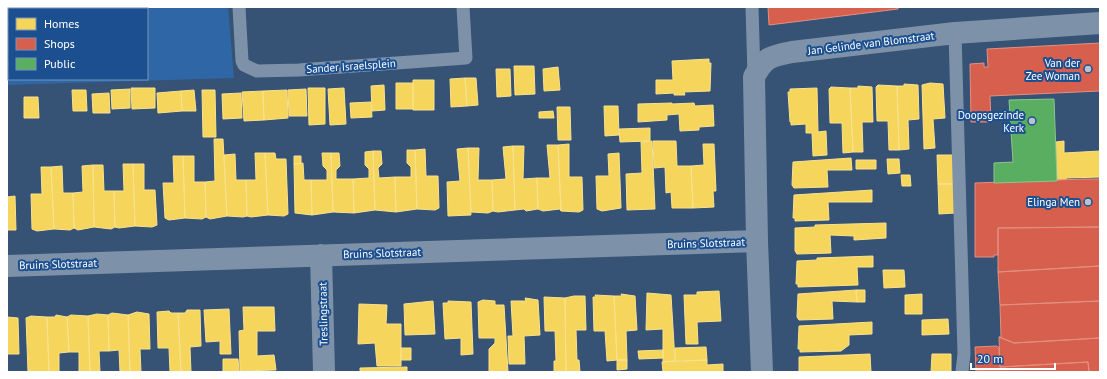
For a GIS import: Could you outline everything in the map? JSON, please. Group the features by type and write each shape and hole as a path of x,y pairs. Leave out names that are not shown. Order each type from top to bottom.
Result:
{"street":[{"name":"Jan Gelinde van Blomstraat","path":"754,77 760,65 767,58 775,55 955,33 1100,23"},
{"path":"754,77 757,241 762,372"},
{"name":"Bruins Slotstraat","path":"7,266 757,241"},
{"name":"Treslingstraat","path":"321,256 324,372"}],"lane":[{"name":"Sander Israelsplein","path":"239,7 242,61 244,66 257,71 264,71 299,70 466,58 463,7"},
{"path":"752,7 754,77"},
{"path":"955,33 964,354 962,372"}],"shaded area":[{"path":"7,7 228,7 234,78 7,85"}],"building: Homes":[{"path":"709,59 709,63 711,63 710,91 684,92 685,95 674,95 674,93 656,94 656,80 673,80 672,61"},
{"path":"514,66 534,66 535,94 515,95"},
{"path":"558,67 560,90 544,91 543,69"},
{"path":"496,69 510,69 511,96 497,97"},
{"path":"465,78 467,106 451,107 450,79"},
{"path":"465,78 476,78 478,105 467,106"},
{"path":"413,80 434,80 434,110 413,110"},
{"path":"396,83 413,83 413,109 396,109"},
{"path":"930,83 943,84 945,118 933,119 935,148 924,149 922,85"},
{"path":"904,84 918,85 919,119 908,120 909,149 899,150 897,86 904,86"},
{"path":"384,85 385,110 372,111 371,86"},
{"path":"878,85 897,86 899,150 889,150 888,121 877,121 876,87"},
{"path":"858,86 872,87 873,122 862,122 863,152 853,152 850,88 858,88"},
{"path":"831,87 850,88 853,152 843,153 842,123 830,123 829,89"},
{"path":"131,88 155,88 155,108 132,109"},
{"path":"308,88 325,88 325,124 309,125"},
{"path":"344,88 346,124 330,125 328,89"},
{"path":"817,88 818,132 826,131 827,155 813,156 812,133 806,133 806,124 791,125 788,92 790,92 790,89"},
{"path":"130,89 130,108 112,109 111,90"},
{"path":"306,89 307,116 289,116 288,90"},
{"path":"72,90 86,90 87,111 73,111"},
{"path":"194,90 196,111 182,111 181,91"},
{"path":"202,90 215,90 216,137 203,137"},
{"path":"287,90 288,118 264,120 263,91"},
{"path":"181,91 182,111 158,113 157,93"},
{"path":"263,91 264,120 244,121 242,92"},
{"path":"109,93 110,113 93,113 92,94"},
{"path":"241,93 242,118 223,119 222,94"},
{"path":"24,97 38,97 39,118 24,118"},
{"path":"371,102 372,117 351,118 350,103"},
{"path":"694,103 695,106 713,105 714,126 699,127 699,130 680,131 679,114 667,115 667,120 638,122 638,104"},
{"path":"604,106 618,106 619,135 605,136"},
{"path":"557,107 570,107 571,140 558,140"},
{"path":"553,111 554,118 539,118 539,112"},
{"path":"650,128 650,141 620,142 619,129"},
{"path":"214,139 223,139 227,216 210,219 206,217 205,182 215,181"},
{"path":"652,141 655,209 627,210 626,174 642,173 641,142"},
{"path":"653,141 676,141 677,166 691,166 693,208 672,208 671,192 666,193 665,167 654,168"},
{"path":"1064,141 1064,153 1100,151 1100,177 1066,178 1066,180 1057,180 1056,142"},
{"path":"569,144 569,177 582,177 583,210 579,212 561,211 558,145"},
{"path":"703,144 714,144 716,191 713,191 714,207 693,208 691,166 704,165"},
{"path":"547,145 558,145 561,211 560,209 543,211 538,209 537,178 550,178"},
{"path":"513,146 524,146 523,179 537,178 538,209 526,211 524,209 515,210"},
{"path":"513,146 515,210 498,212 493,211 492,180 506,179 503,147"},
{"path":"468,148 479,148 478,180 492,180 493,211 488,213 471,212"},
{"path":"468,148 471,215 448,216 447,182 460,181 457,149"},
{"path":"425,149 426,176 438,176 439,208 435,210 417,209 415,150"},
{"path":"407,150 415,150 417,209 396,212 395,177 411,177 411,167 407,163"},
{"path":"373,151 375,210 354,213 353,179 369,178 369,169 365,165 365,152"},
{"path":"373,151 381,151 382,164 378,168 379,178 395,177 396,212 375,210"},
{"path":"255,153 265,153 268,215 251,217 247,216 246,180 256,180"},
{"path":"265,153 275,153 276,159 286,159 288,214 284,216 268,215"},
{"path":"322,153 331,153 333,212 312,215 311,180 327,180 327,170 323,166"},
{"path":"331,153 339,153 340,166 336,170 336,179 353,179 354,213 333,212"},
{"path":"619,153 621,208 602,211 597,209 596,176 609,176 608,154"},
{"path":"235,154 236,180 246,180 247,216 243,217 227,216 224,155"},
{"path":"937,155 953,155 954,184 938,184"},
{"path":"173,156 183,156 185,218 169,220 165,218 163,183 174,183"},
{"path":"183,156 194,156 194,182 205,182 206,217 202,219 185,218"},
{"path":"294,156 301,156 301,163 294,164"},
{"path":"851,158 852,170 827,170 828,187 794,188 792,185 793,162"},
{"path":"887,159 899,159 900,173 888,174"},
{"path":"856,160 876,160 876,169 856,169"},
{"path":"303,163 304,180 311,180 312,215 295,213 294,164"},
{"path":"123,164 133,164 135,226 119,228 115,227 114,191 124,191"},
{"path":"133,164 144,164 144,190 155,190 157,225 152,227 135,226"},
{"path":"93,165 103,165 104,191 114,191 115,227 111,229 94,227"},
{"path":"93,165 94,227 78,230 74,228 73,193 83,192 82,166"},
{"path":"62,166 63,193 73,193 74,228 70,230 54,229 51,167"},
{"path":"41,167 51,167 54,229 37,231 32,229 31,194 42,194"},
{"path":"901,175 910,175 911,186 902,186"},
{"path":"938,184 954,184 955,213 939,214"},
{"path":"872,190 872,202 828,202 829,220 795,221 795,218 793,218 794,195"},
{"path":"15,196 16,230 7,230 7,197"},
{"path":"886,223 886,238 854,240 854,236 830,235 831,253 797,254 795,251 795,228 815,227 815,225"},
{"path":"873,256 873,267 857,267 858,285 798,287 798,284 796,284 797,261 817,260 817,258"},
{"path":"883,270 904,270 905,287 884,288"},
{"path":"856,290 857,302 832,301 833,319 799,320 797,317 798,294"},
{"path":"856,290 865,290 865,302 857,302"},
{"path":"719,291 721,321 697,322 698,344 686,344 684,295 697,295 697,292"},
{"path":"647,293 671,295 675,361 663,362 663,329 646,330"},
{"path":"621,294 635,296 637,330 626,331 627,360 617,360 614,296 622,296"},
{"path":"922,294 922,314 905,314 905,295"},
{"path":"595,295 614,296 617,360 607,361 605,331 594,331 593,297 596,297"},
{"path":"585,296 586,330 576,330 577,360 579,360 580,372 566,372 565,298"},
{"path":"544,297 565,298 566,372 554,372 554,361 556,361 555,331 545,331"},
{"path":"525,298 538,300 540,335 524,336 525,364 509,364 508,336 513,336 511,301 526,301"},
{"path":"483,300 495,301 495,305 504,305 508,372 489,372 489,349 495,343 495,338 479,338 478,302"},
{"path":"433,301 435,334 405,335 404,304"},
{"path":"448,301 471,302 473,354 461,355 461,338 445,339 443,303 448,303"},
{"path":"359,304 387,305 386,324 401,324 401,366 377,366 375,343 358,344"},
{"path":"243,307 274,307 275,331 257,331 257,356 274,355 276,370 240,371 239,331 244,330"},
{"path":"229,309 231,354 220,354 220,341 206,342 204,310"},
{"path":"187,310 200,310 201,346 190,347 191,372 181,372 178,313 185,313"},
{"path":"169,311 171,313 178,313 181,372 170,372 169,348 158,348 157,312"},
{"path":"137,312 149,314 150,349 140,349 141,372 130,372 128,315"},
{"path":"112,313 128,315 130,372 120,372 119,350 109,351 108,315"},
{"path":"97,314 108,315 109,351 99,351 100,372 90,372 88,316"},
{"path":"56,315 67,317 69,352 59,353 59,372 49,372 47,317 55,317"},
{"path":"71,315 88,316 90,372 79,372 79,352 69,352 67,317"},
{"path":"31,316 47,317 49,372 28,372 26,318"},
{"path":"7,317 18,318 19,354 7,354"},
{"path":"948,319 949,334 922,335 922,320"},
{"path":"872,322 872,334 849,335 849,345 841,351 800,352 800,349 798,349 799,326"},
{"path":"706,347 707,360 675,361 675,348"},
{"path":"401,348 411,348 411,360 401,360"},
{"path":"663,350 663,358 639,359 638,351"},
{"path":"870,354 871,372 799,372 799,357"},
{"path":"932,354 951,354 951,372 931,372"},
{"path":"223,359 238,359 239,371 223,372"},
{"path":"617,360 627,360 627,369 617,370"},
{"path":"707,360 707,365 723,364 723,372 663,372 662,362"},
{"path":"407,367 407,372 360,372 360,368"}],"building: Shops":[{"path":"768,7 898,7 898,9 769,25"},
{"path":"1100,43 1100,91 990,96 991,122 971,122 970,64 984,63 984,67 988,67 987,49"},
{"path":"1100,179 1100,227 998,228 998,255 994,255 994,257 975,257 975,183"},
{"path":"1100,227 1100,266 998,272 998,228"},
{"path":"1100,266 1100,301 1000,305 998,272"},
{"path":"1100,301 1100,338 1014,343 999,337 1001,337 1000,305"},
{"path":"999,337 1014,343 1100,338 1100,372 1089,372 1088,362 1000,367"},
{"path":"997,346 999,348 1000,367 1088,362 1089,372 976,371 975,347"}],"building: Public":[{"name":"Doopsgezinde Kerk","path":"1054,99 1057,181 994,183 994,163 1013,162 1009,100"}],"place":[{"name":"Van der Zee Woman","path":"1088,69"},
{"name":"Doopsgezinde Kerk","path":"1032,121"},
{"name":"Elinga Men","path":"1088,202"}]}
